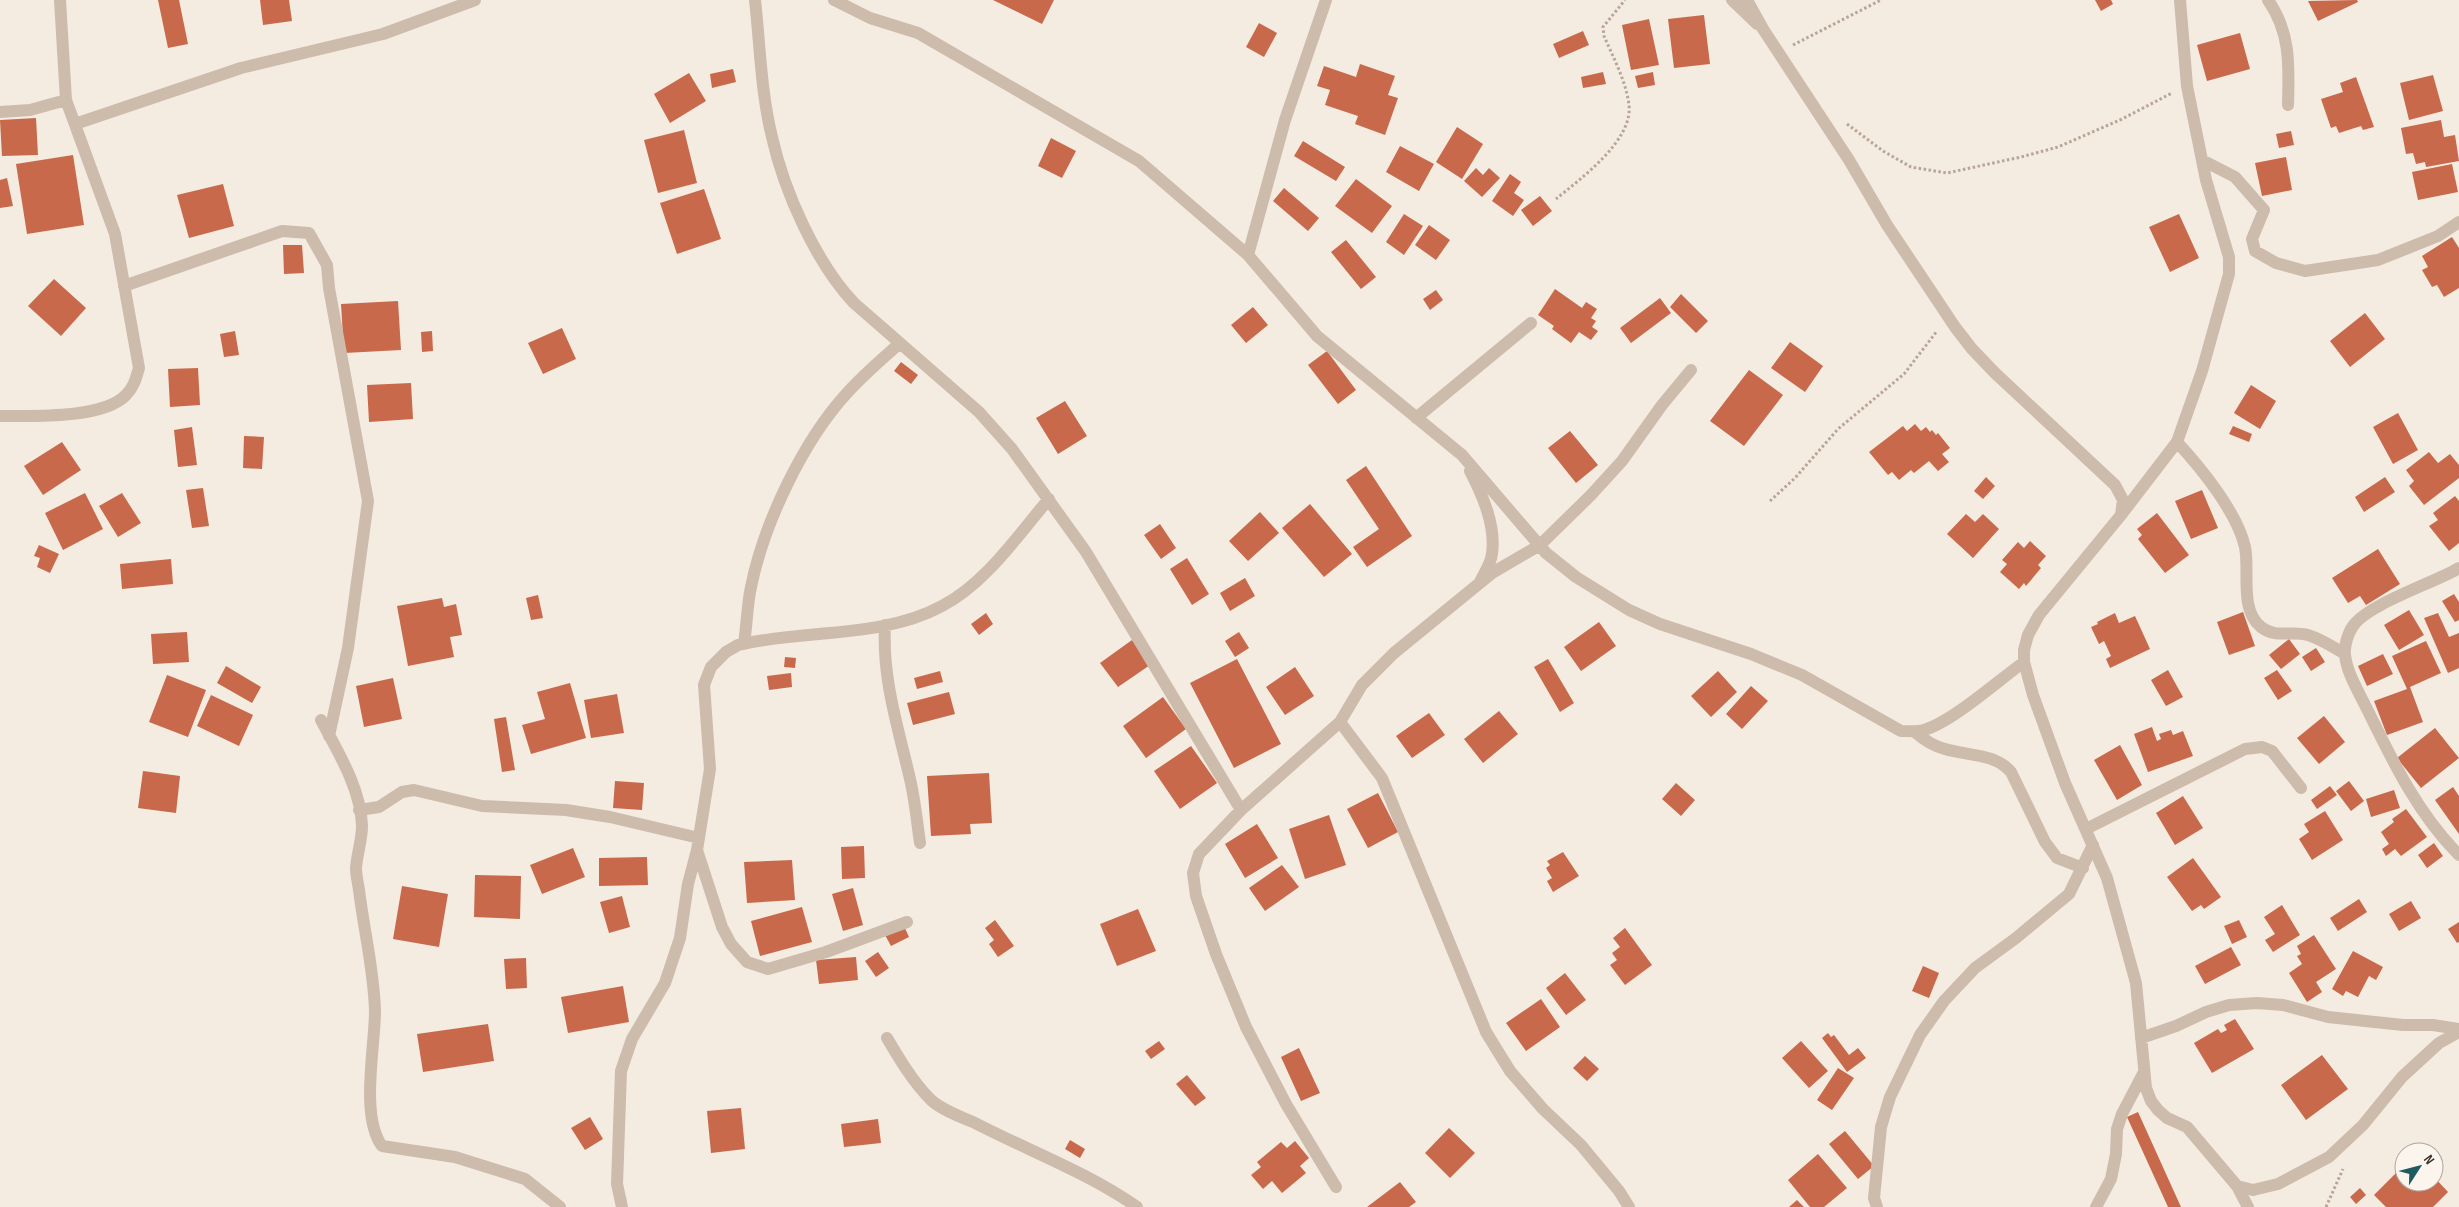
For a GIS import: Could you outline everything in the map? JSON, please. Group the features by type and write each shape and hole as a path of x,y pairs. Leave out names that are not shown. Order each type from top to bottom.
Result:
{"street":[{"path":"0,416 91,412 110,406 125,396 133,386 139,368 115,234 66,100 60,0"},
{"path":"76,124 242,68 383,34 475,0"},
{"path":"755,0 772,137 800,219 836,285 854,303 979,412 1012,449 1086,552 1241,810"},
{"path":"834,0 870,18 918,33 1139,161 1248,256 1317,336 1462,456 1546,553 1576,577 1629,610 1660,624 1751,654 1802,675 1901,731 1915,732 1945,720 2024,662"},
{"path":"1248,256 1286,120 1326,0"},
{"path":"1732,0 1763,29"},
{"path":"1747,0 1763,29 1849,160 1887,225 1947,316 1972,349 2115,485 2122,500 2121,515"},
{"path":"2180,0 2187,86 2202,160 2229,257 2229,274 2202,371 2177,442 2121,515 2039,615 2028,635 2024,650 2024,662 2033,695 2059,765 2107,878 2136,983 2144,1072 2151,1101 2167,1118 2187,1127 2237,1186 2248,1207"},
{"path":"2268,0 2284,29 2288,45 2288,105"},
{"path":"0,112 30,110 66,100"},
{"path":"2202,160 2235,178 2264,210 2252,239 2255,251 2276,263 2305,271 2378,260 2438,236 2459,222"},
{"path":"124,286 282,231 309,233 327,265 329,288 368,501 348,648 329,736"},
{"path":"1416,418 1531,323"},
{"path":"744,644 751,587 764,540 779,502 831,414 847,393 900,343"},
{"path":"1336,1187 1286,1104 1246,1027 1216,954 1196,896 1193,873 1199,854 1241,810 1340,722 1362,685 1394,653 1506,563 1540,545 1608,476 1691,370"},
{"path":"2177,442 2205,472 2241,538 2244,546 2249,611 2259,626 2272,635 2306,634 2345,654"},
{"path":"1462,456 1479,488 1489,517 1492,537 1492,556 1480,583"},
{"path":"622,1207 617,1184 621,1071 632,1039 665,983 680,938 688,884 698,844 710,769 704,685 711,667 726,652 744,644 885,625 916,618 944,606 967,589 990,568 1049,499"},
{"path":"2459,568 2367,613 2353,626 2347,640 2345,654 2360,693 2401,777 2427,816 2459,854"},
{"path":"885,625 884,652 886,673 894,716 910,780 920,843"},
{"path":"321,720 350,780 362,825 356,868 372,963 375,1012 371,1068 372,1118 375,1137 382,1146 455,1157 525,1179 560,1207"},
{"path":"1340,722 1382,778 1486,1032 1510,1071 1543,1108 1581,1145 1619,1191 1629,1207"},
{"path":"1915,732 1928,743 1946,750 1988,758 2003,764 2011,772 2045,842 2057,858 2083,868"},
{"path":"2086,829 2245,748 2262,746 2272,751 2301,788"},
{"path":"359,810 379,807 387,804 402,792 414,790 482,806 566,810 610,817 698,844"},
{"path":"698,844 722,927 731,944 747,962 768,969 826,952 907,922"},
{"path":"1877,1207 1874,1198 1881,1127 1890,1097 1920,1034 1944,1001 1975,968 2016,938 2069,894 2083,868 2092,845"},
{"path":"2141,1038 2176,1026 2206,1012 2229,1005 2257,1003 2283,1005 2328,1017 2381,1020 2404,1025 2432,1025 2459,1031"},
{"path":"2237,1186 2253,1190 2278,1184 2329,1157 2363,1125 2402,1077 2439,1043 2459,1031"},
{"path":"887,1038 912,1078 932,1102 989,1131 1042,1154 1119,1194 1137,1207"},
{"path":"2096,1207 2111,1179 2116,1154 2117,1129 2122,1114 2144,1072"}],"path":[{"path":"1556,199 1606,156 1627,122 1629,105 1623,83 1604,36 1603,27 1625,0"},
{"path":"1779,52 1881,0"},
{"path":"1845,123 1883,151 1911,167 1947,173 2021,158 2058,147 2122,119 2155,100 2187,86"},
{"path":"1770,501 1795,478 1838,429 1904,374 1947,316"}],"building":[{"path":"158,0 179,0 188,44 168,48"},
{"path":"260,0 289,0 292,21 263,25"},
{"path":"993,0 1054,0 1042,24"},
{"path":"2095,0 2111,0 2113,4 2101,11"},
{"path":"2357,0 2358,2 2318,21 2308,1"},
{"path":"1704,15 1710,64 1674,68 1668,19"},
{"path":"1649,19 1659,65 1631,70 1622,25"},
{"path":"1259,23 1277,33 1264,57 1246,47"},
{"path":"1583,31 1589,45 1559,58 1553,44"},
{"path":"2240,33 2250,69 2207,81 2197,45"},
{"path":"1360,64 1395,76 1388,95 1398,98 1385,135 1355,124 1358,116 1325,105 1330,90 1317,86 1324,66 1356,77"},
{"path":"733,69 736,82 712,88 710,74"},
{"path":"1603,72 1606,84 1583,88 1581,77"},
{"path":"1653,72 1655,85 1638,88 1635,76"},
{"path":"689,73 706,101 670,123 654,94"},
{"path":"2433,75 2443,111 2409,120 2400,83"},
{"path":"2356,77 2374,127 2363,130 2361,126 2339,133 2336,126 2331,128 2321,99 2343,92 2340,83"},
{"path":"36,118 38,155 2,156 0,120"},
{"path":"2441,120 2444,137 2455,135 2459,161 2426,167 2425,162 2416,164 2413,153 2406,154 2401,128"},
{"path":"1457,127 1483,144 1462,179 1436,162"},
{"path":"684,130 697,183 658,193 644,140"},
{"path":"2291,131 2294,145 2279,148 2276,134"},
{"path":"1051,138 1076,151 1062,178 1038,166"},
{"path":"1303,141 1345,167 1336,181 1294,156"},
{"path":"1400,146 1434,164 1419,191 1386,172"},
{"path":"73,155 84,225 27,234 16,164"},
{"path":"2286,157 2292,190 2262,196 2255,163"},
{"path":"2452,164 2458,192 2418,200 2412,172"},
{"path":"1476,168 1483,175 1489,168 1500,178 1482,197 1464,181"},
{"path":"1510,174 1521,182 1514,193 1524,200 1513,216 1492,201"},
{"path":"7,178 13,206 0,208 0,180"},
{"path":"1356,179 1392,206 1372,233 1335,206"},
{"path":"223,184 234,226 189,238 177,195"},
{"path":"1284,188 1319,218 1308,231 1273,201"},
{"path":"704,189 721,239 677,254 660,203"},
{"path":"1540,196 1552,211 1533,226 1521,210"},
{"path":"1404,214 1423,226 1404,255 1386,242"},
{"path":"2179,214 2199,258 2170,272 2149,227"},
{"path":"1429,225 1450,240 1436,260 1415,245"},
{"path":"2452,237 2459,248 2459,288 2444,297 2437,285 2432,287 2422,270 2428,267 2422,256"},
{"path":"1346,240 1376,277 1361,289 1331,252"},
{"path":"283,245 302,245 304,273 284,274"},
{"path":"54,279 86,308 61,336 28,306"},
{"path":"1555,289 1582,308 1586,302 1597,309 1591,318 1596,321 1592,327 1598,331 1591,340 1579,332 1571,343 1552,329 1554,326 1538,315"},
{"path":"1436,290 1443,300 1430,310 1423,299"},
{"path":"1681,294 1708,321 1696,333 1670,307"},
{"path":"1660,298 1671,313 1631,343 1620,328"},
{"path":"398,301 401,350 344,353 341,304"},
{"path":"1253,307 1268,325 1246,343 1231,325"},
{"path":"2365,313 2385,339 2350,367 2330,341"},
{"path":"562,328 576,359 543,374 528,343"},
{"path":"235,331 239,355 224,357 220,334"},
{"path":"432,331 433,351 422,352 421,332"},
{"path":"1790,342 1823,366 1805,392 1771,368"},
{"path":"1327,351 1356,390 1338,404 1308,365"},
{"path":"901,362 918,375 911,384 894,371"},
{"path":"198,368 200,405 170,407 168,369"},
{"path":"1749,370 1783,395 1744,446 1710,421"},
{"path":"411,383 413,419 369,422 367,385"},
{"path":"2251,385 2276,401 2260,429 2234,413"},
{"path":"1065,401 1087,436 1058,454 1036,418"},
{"path":"2398,413 2418,450 2393,464 2373,427"},
{"path":"1915,424 1921,431 1926,427 1936,435 1938,433 1950,448 1942,454 1949,462 1938,471 1929,461 1914,473 1911,470 1899,480 1892,472 1888,475 1869,452 1903,426 1907,431"},
{"path":"2233,426 2252,434 2249,442 2229,434"},
{"path":"192,427 197,465 178,467 174,430"},
{"path":"1570,431 1598,465 1576,483 1548,448"},
{"path":"244,436 264,437 262,469 243,468"},
{"path":"62,442 81,470 43,495 24,466"},
{"path":"2429,452 2438,463 2450,454 2459,465 2459,478 2424,505 2409,486 2414,481 2406,470"},
{"path":"1366,466 1412,536 1367,567 1353,547 1379,529 1346,480"},
{"path":"1986,477 1995,486 1983,499 1974,491"},
{"path":"2385,477 2395,492 2364,512 2355,497"},
{"path":"203,488 209,526 192,528 186,490"},
{"path":"2202,490 2218,528 2191,539 2175,501"},
{"path":"85,493 103,529 63,550 45,513"},
{"path":"122,493 141,523 118,537 99,506"},
{"path":"2455,496 2459,501 2459,543 2449,551 2429,526 2438,520 2433,513"},
{"path":"1310,504 1352,554 1324,577 1282,528"},
{"path":"1260,512 1279,533 1248,561 1229,541"},
{"path":"2157,513 2189,555 2165,573 2138,539 2142,535 2137,529"},
{"path":"1966,514 1975,522 1983,514 1999,529 1973,558 1947,534"},
{"path":"1160,524 1176,548 1161,559 1144,535"},
{"path":"2030,541 2046,556 2038,565 2041,568 2026,586 2024,583 2019,589 2000,572 2007,564 2002,560 2018,542 2024,548"},
{"path":"39,545 59,554 50,573 37,567 40,558 34,556"},
{"path":"2378,549 2400,584 2366,605 2360,596 2348,603 2332,578"},
{"path":"1187,558 1209,594 1192,605 1170,569"},
{"path":"171,559 173,584 122,589 120,564"},
{"path":"1245,578 1255,596 1230,611 1220,593"},
{"path":"2454,594 2459,602 2459,620 2455,622 2442,601"},
{"path":"538,595 543,618 531,620 526,598"},
{"path":"442,598 444,607 456,604 462,635 450,637 454,657 408,666 397,606"},
{"path":"2409,610 2424,635 2399,650 2384,625"},
{"path":"2243,612 2255,646 2229,655 2217,622"},
{"path":"986,613 993,624 979,635 971,624"},
{"path":"2115,613 2119,623 2135,616 2150,649 2110,668 2106,659 2111,656 2104,641 2099,644 2091,627"},
{"path":"2438,613 2449,637 2459,633 2459,668 2448,673 2424,618"},
{"path":"1599,622 1616,646 1581,671 1564,647"},
{"path":"187,632 189,662 153,664 151,634"},
{"path":"1239,632 1249,648 1235,657 1225,641"},
{"path":"2289,639 2300,654 2281,669 2269,655"},
{"path":"1132,640 1150,665 1118,687 1100,663"},
{"path":"2426,641 2441,673 2410,687 2423,722 2387,735 2374,701 2407,689 2392,656"},
{"path":"2316,648 2325,662 2311,671 2302,657"},
{"path":"2383,654 2393,674 2367,686 2358,666"},
{"path":"785,657 796,658 795,668 784,667"},
{"path":"1237,659 1281,744 1234,768 1190,683"},
{"path":"1548,659 1574,703 1560,712 1534,667"},
{"path":"226,666 261,687 252,703 217,683"},
{"path":"1295,667 1314,696 1285,715 1266,687"},
{"path":"2168,670 2183,697 2166,706 2151,680"},
{"path":"2277,670 2292,691 2278,700 2264,678"},
{"path":"940,671 943,682 917,689 914,678"},
{"path":"1718,671 1737,692 1711,717 1691,696"},
{"path":"791,673 792,687 769,690 767,676"},
{"path":"167,675 206,690 188,737 149,722"},
{"path":"393,678 402,719 364,727 356,686"},
{"path":"570,683 586,738 531,754 522,725 545,719 537,692"},
{"path":"1751,686 1768,701 1742,729 1726,714"},
{"path":"949,692 955,714 913,725 907,703"},
{"path":"617,694 624,733 591,738 584,700"},
{"path":"211,695 253,715 239,746 197,726"},
{"path":"1163,697 1186,729 1146,758 1123,726"},
{"path":"1499,711 1518,734 1483,763 1464,739"},
{"path":"1429,713 1445,735 1412,758 1396,736"},
{"path":"2324,716 2345,742 2319,764 2297,738"},
{"path":"506,717 515,770 502,772 494,719"},
{"path":"2152,727 2157,741 2161,739 2159,734 2171,730 2173,735 2183,731 2193,756 2148,772 2134,734"},
{"path":"2435,728 2459,758 2421,788 2397,758"},
{"path":"2120,745 2142,785 2117,800 2094,760"},
{"path":"1191,746 1217,783 1180,809 1154,771"},
{"path":"143,771 180,776 176,813 138,808"},
{"path":"989,773 992,823 970,824 971,834 931,836 927,776"},
{"path":"615,781 644,783 642,810 613,808"},
{"path":"2349,781 2364,801 2351,811 2336,791"},
{"path":"1676,783 1695,800 1681,816 1662,799"},
{"path":"2330,786 2337,795 2317,809 2311,800"},
{"path":"2453,787 2459,796 2459,834 2435,800"},
{"path":"2394,790 2400,808 2371,817 2366,799"},
{"path":"1378,793 1398,832 1368,848 1347,809"},
{"path":"2183,796 2203,828 2175,845 2156,813"},
{"path":"2406,809 2427,837 2401,856 2395,849 2386,856 2382,849 2389,844 2381,832 2394,822 2392,819"},
{"path":"2325,811 2343,840 2312,860 2299,839 2309,832 2304,824"},
{"path":"1329,815 1346,865 1305,879 1289,829"},
{"path":"1257,824 1278,858 1245,878 1225,844"},
{"path":"2434,843 2443,856 2427,868 2418,855"},
{"path":"864,846 865,878 842,879 841,847"},
{"path":"573,848 585,877 542,894 530,865"},
{"path":"1563,852 1579,876 1553,892 1547,881 1552,878 1546,868 1550,865 1547,861"},
{"path":"647,857 648,885 599,886 599,858"},
{"path":"2193,858 2221,897 2204,909 2201,905 2192,911 2167,877"},
{"path":"792,860 795,900 747,903 744,862"},
{"path":"1282,865 1299,887 1265,911 1249,888"},
{"path":"475,875 521,876 520,919 474,917"},
{"path":"402,886 448,894 439,947 393,939"},
{"path":"853,888 863,925 843,931 832,894"},
{"path":"622,896 630,927 609,933 600,902"},
{"path":"2359,899 2367,912 2338,931 2330,918"},
{"path":"2411,901 2421,918 2399,931 2389,914"},
{"path":"2282,905 2300,935 2273,952 2265,940 2275,934 2264,917"},
{"path":"802,907 812,942 760,956 751,921"},
{"path":"1138,909 1156,951 1117,966 1100,924"},
{"path":"995,920 1014,946 998,957 989,944 994,940 985,928"},
{"path":"2239,920 2247,937 2232,944 2224,926"},
{"path":"2459,922 2459,942 2457,943 2448,929"},
{"path":"904,926 909,937 891,946 885,935"},
{"path":"1625,928 1652,965 1625,985 1610,965 1617,960 1612,953 1620,947 1613,938"},
{"path":"2314,935 2336,969 2316,982 2322,992 2307,1002 2289,973 2302,964 2297,956 2301,954 2297,946"},
{"path":"2231,947 2241,965 2205,984 2195,966"},
{"path":"2353,951 2383,967 2376,980 2369,976 2358,997 2346,991 2343,996 2332,989"},
{"path":"878,952 889,968 876,977 865,961"},
{"path":"856,957 858,980 819,984 816,960"},
{"path":"526,958 527,988 506,989 504,959"},
{"path":"1923,966 1939,973 1929,998 1912,991"},
{"path":"1565,973 1586,1000 1566,1015 1546,988"},
{"path":"623,986 629,1022 568,1033 561,997"},
{"path":"1541,999 1560,1027 1526,1051 1506,1023"},
{"path":"2235,1019 2254,1049 2212,1073 2194,1043 2218,1029 2221,1033 2227,1030 2224,1025"},
{"path":"488,1024 494,1061 423,1072 417,1034"},
{"path":"1828,1033 1831,1037 1834,1035 1849,1055 1858,1048 1866,1058 1847,1072 1822,1038"},
{"path":"1159,1041 1165,1049 1151,1059 1145,1051"},
{"path":"1801,1041 1828,1071 1809,1088 1782,1058"},
{"path":"1299,1048 1320,1093 1301,1101 1281,1057"},
{"path":"2322,1055 2348,1089 2306,1120 2281,1085"},
{"path":"1585,1056 1599,1069 1587,1081 1573,1068"},
{"path":"1838,1068 1854,1078 1832,1110 1817,1100"},
{"path":"1187,1075 1206,1098 1195,1106 1176,1084"},
{"path":"741,1108 745,1149 711,1153 707,1111"},
{"path":"2138,1112 2181,1207 2168,1207 2127,1117"},
{"path":"590,1117 603,1139 585,1150 571,1128"},
{"path":"878,1119 881,1143 844,1147 841,1124"},
{"path":"1449,1128 1475,1153 1450,1178 1425,1153"},
{"path":"1845,1131 1874,1166 1858,1179 1829,1144"},
{"path":"1070,1140 1085,1149 1080,1158 1065,1149"},
{"path":"1295,1141 1309,1158 1300,1166 1306,1173 1282,1193 1272,1181 1263,1189 1251,1175 1261,1167 1257,1162 1281,1142 1287,1148"},
{"path":"1818,1154 1847,1188 1824,1207 1810,1207 1788,1180"},
{"path":"2394,1175 2394,1192 2444,1192 2444,1188 2448,1192 2433,1207 2386,1207 2374,1195"},
{"path":"1400,1182 1416,1202 1409,1207 1367,1207"},
{"path":"2360,1188 2366,1195 2356,1204 2350,1197"},
{"path":"1797,1200 1804,1207 1789,1207"}]}
